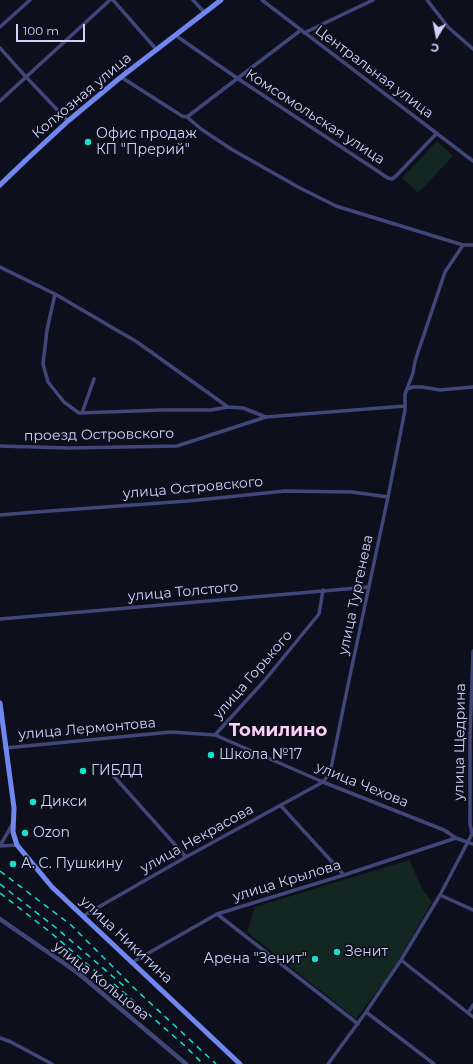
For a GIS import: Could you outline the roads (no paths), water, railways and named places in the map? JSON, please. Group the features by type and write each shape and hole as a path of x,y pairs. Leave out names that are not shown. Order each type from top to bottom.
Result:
{"main road":[{"name":"Колхозная улица","path":"0,185 68,121 156,49 221,0"},
{"path":"0,703 14,808 14,836 17,846"},
{"name":"улица Никитина","path":"17,846 52,887 240,1064"}],"street":[{"path":"0,27 30,0"},
{"path":"0,101 111,0 156,49"},
{"path":"193,0 204,12"},
{"name":"Центральная улица","path":"262,0 473,161"},
{"path":"187,117 237,78 303,32 372,0"},
{"path":"427,0 450,30 473,49"},
{"name":"Комсомольская улица","path":"175,35 388,178 392,179 396,176 437,133"},
{"path":"0,48 68,121"},
{"path":"121,77 182,116 187,117 201,129 231,149 336,206 463,245 473,245"},
{"name":"улица Тургенева","path":"323,782 330,773 388,497 405,408 405,394 445,272 463,245"},
{"path":"0,267 55,294 137,342 228,407"},
{"path":"55,294 47,330 43,364 48,382 64,402 80,414 162,410 211,410 228,407 243,408 266,417 405,408"},
{"path":"82,413 94,379"},
{"path":"407,389 422,387 440,390 473,387"},
{"name":"проезд Островского","path":"0,446 76,448 177,446 266,417"},
{"name":"улица Островского","path":"0,515 188,501 285,491 352,492 388,497"},
{"name":"улица Толстого","path":"0,619 369,586"},
{"name":"улица Горького","path":"171,732 215,735 264,681 319,614 323,590"},
{"name":"улица Щедрина","path":"473,651 470,737 470,824 473,833"},
{"name":"улица Лермонтова","path":"5,748 171,732"},
{"name":"улица Чехова","path":"215,735 323,782 444,830 456,838 473,844"},
{"path":"110,772 186,857"},
{"name":"улица Некрасова","path":"83,916 186,857 323,782"},
{"path":"281,806 344,875"},
{"path":"0,845 14,823"},
{"path":"328,1064 358,1024 401,960 440,895 473,833"},
{"name":"улица Крылова","path":"131,963 217,914 344,875 456,838"},
{"path":"0,845 17,846"},
{"path":"440,895 473,910"},
{"path":"217,914 358,1024"},
{"name":"улица Кольцова","path":"0,919 78,973 186,1064"},
{"path":"401,960 473,1017"},
{"path":"468,1013 473,1005"},
{"path":"366,1012 434,1064"},
{"path":"0,1038 11,1042 52,1064"}],"railway":[{"path":"0,871 71,925 133,987 216,1064"},
{"path":"0,884 55,927 124,986"},
{"path":"0,893 50,932 117,990"},
{"path":"114,984 184,1045 203,1064"}],"place":[{"name":"Офис продаж КП \"Прерий\"","path":"88,142"},
{"name":"Школа №17","path":"211,755"},
{"name":"ГИБДД","path":"83,771"},
{"name":"Дикси","path":"33,802"},
{"name":"Ozon","path":"25,833"},
{"name":"А. С. Пушкину","path":"13,864"},
{"name":"Зенит","path":"337,952"},
{"name":"Арена \"Зенит\"","path":"315,959"}],"district":[{"name":"Томилино","path":"278,731"}]}
